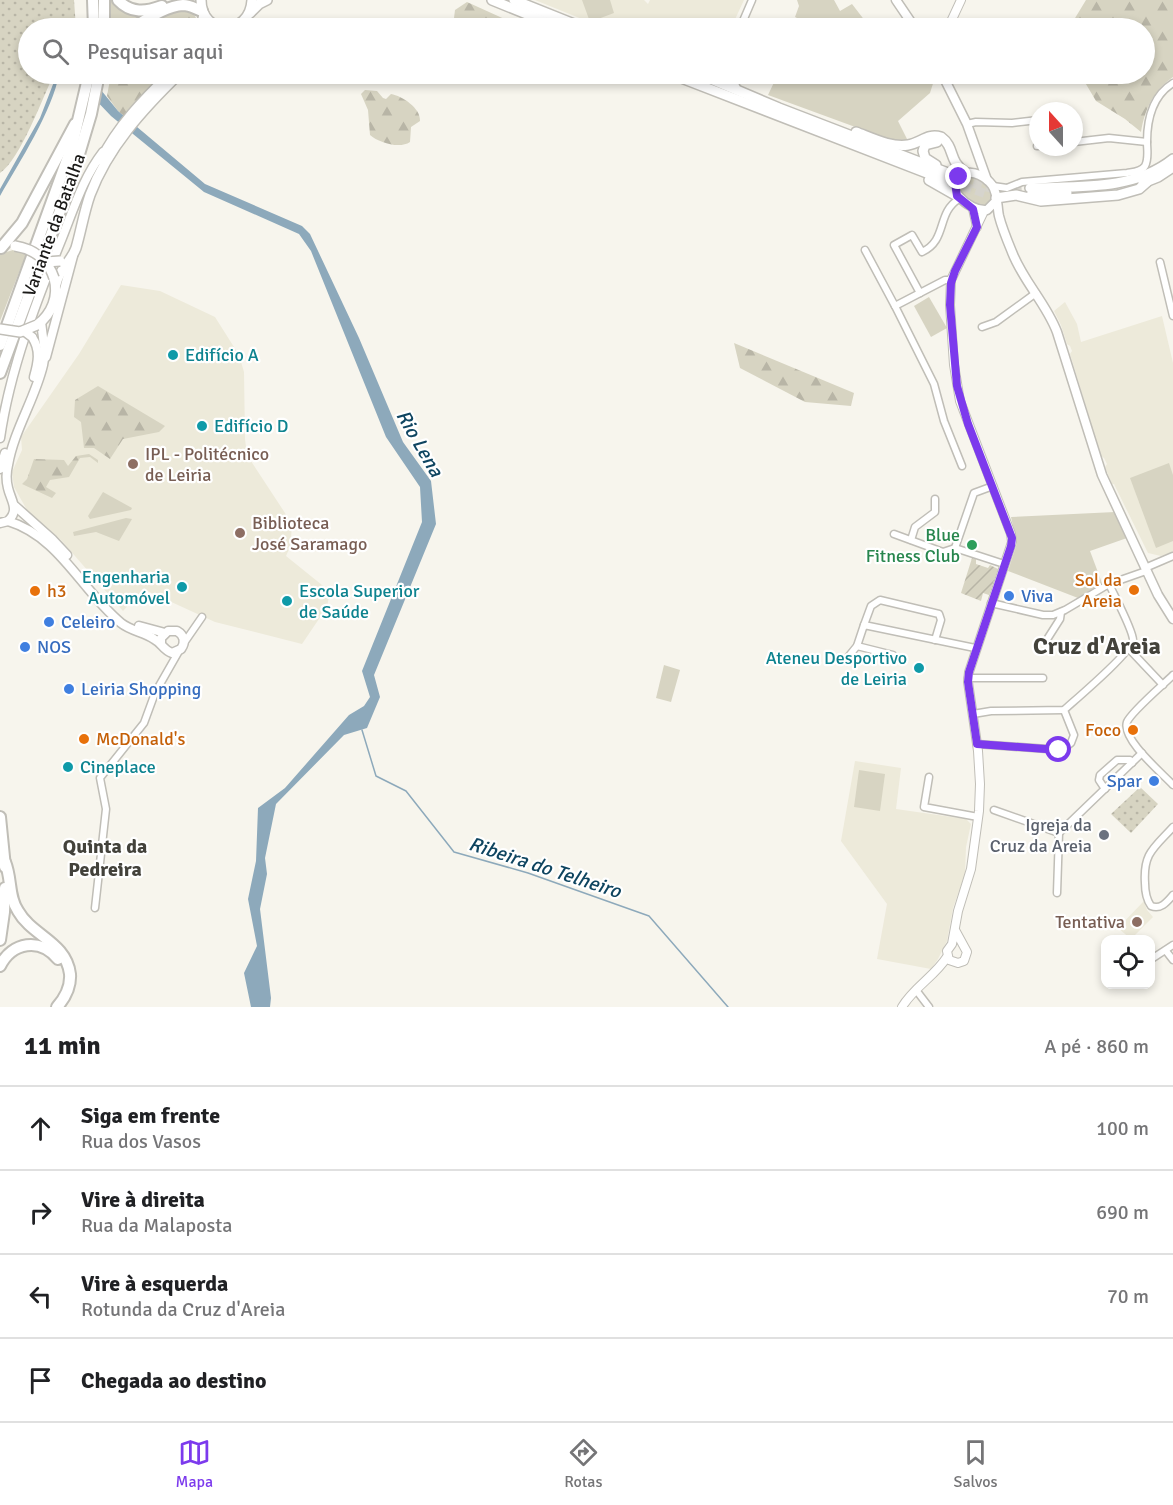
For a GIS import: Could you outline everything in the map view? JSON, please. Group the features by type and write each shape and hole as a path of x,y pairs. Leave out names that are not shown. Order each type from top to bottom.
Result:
{"highway":[{"path":"93,0 94,18"},
{"path":"104,0 104,18"},
{"path":"118,0 127,7 140,11 150,10 177,0"},
{"path":"150,18 178,6 202,9"},
{"name":"Variante da Batalha","path":"0,345 62,176 80,117 87,84"},
{"name":"Variante da Batalha","path":"0,373 64,202 87,129 98,84"},
{"path":"1,248 22,223 80,117"},
{"path":"0,817 6,862 5,902 0,940"},
{"path":"6,862 11,894 19,914 57,946 68,965 69,986 66,996 57,1007"},
{"path":"0,966 8,953 20,946 38,945 54,953 62,968 64,980 59,994 46,1007"}],"main road":[{"path":"250,12 252,0"},
{"path":"245,18 259,4 267,0"},
{"path":"492,0 536,18"},
{"path":"514,0 559,18"},
{"path":"898,1 909,18"},
{"path":"4,522 30,529 46,541 123,624 152,637 168,652 182,647 183,637 174,630 165,633 136,626 126,619 52,539 15,506 10,497 6,475 9,457 51,343 91,192 120,135 161,84"},
{"path":"141,108 168,84"},
{"path":"696,84 789,121 951,179 968,173 978,157"},
{"path":"724,84 951,179 958,197"},
{"path":"732,84 738,91"},
{"path":"947,84 967,124 990,183 1016,262 1054,323 1102,475 1162,602 1173,619"},
{"path":"789,121 814,134 935,182 973,209 986,210 1000,218"},
{"path":"813,122 827,122 897,145 911,145 932,136 941,136 950,146 956,165 968,173 979,175 990,183"},
{"path":"0,438 12,380 52,263 86,177 109,144 120,135"},
{"path":"46,262 60,261 68,252 88,190 109,144"},
{"path":"1147,182 1120,189 1030,192 1128,182 1150,174 1173,159"},
{"path":"986,210 996,199 1016,195 1041,201 1118,195 1139,189 1173,167"},
{"path":"1,248 15,246 32,251 46,262 55,281"},
{"path":"28,334 53,305 55,281 75,251"},
{"path":"39,323 44,360"},
{"path":"0,329 28,334 36,345 38,354 36,372 8,442 0,469"},
{"path":"0,493 10,497"},
{"path":"4,522 14,515 15,506"},
{"path":"161,644 161,638 165,633"}],"street":[{"path":"744,18 752,0"},
{"path":"953,18 961,0"},
{"path":"990,183 1007,188 1022,182 1138,171 1145,166 1148,126 1154,102 1173,83"},
{"path":"967,124 1029,121"},
{"path":"1083,140 1109,138 1147,142"},
{"path":"1016,195 1022,188 1022,182"},
{"path":"920,293 894,245 912,235 922,252 930,248 937,239 948,207 958,197"},
{"path":"973,209 977,227"},
{"path":"950,959 948,949 952,945 960,905 972,864 978,817 980,784 968,678 975,648 1012,538 958,394 950,305 951,280 986,210"},
{"path":"865,250 896,306 934,384 944,421 962,466"},
{"path":"1161,262 1173,316"},
{"path":"896,306 945,280 951,280"},
{"path":"982,327 996,322 1036,293"},
{"path":"955,548 974,493 993,486"},
{"path":"910,540 917,525 935,512 935,499"},
{"path":"894,534 943,552 955,548 1004,564"},
{"path":"991,603 1043,615 1061,612 1108,584 1173,556"},
{"path":"973,714 991,711 1064,710 1129,649 1133,638 1108,584"},
{"path":"848,657 857,646 871,606 880,600 939,614 941,620 935,640"},
{"path":"1046,641 1060,620 1061,612"},
{"path":"95,908 106,809 100,778 144,723 152,698 202,617"},
{"path":"864,625 975,648"},
{"path":"180,633 193,631"},
{"path":"857,646 893,655"},
{"path":"1129,649 1163,685"},
{"path":"168,652 171,664"},
{"path":"1173,675 1129,718 1126,724 1127,734 1173,785"},
{"path":"968,678 1043,678"},
{"path":"977,744 1062,750 1071,743 1074,735 1064,710"},
{"path":"1057,893 1059,833 1142,753"},
{"path":"1105,789 1099,780 1100,775 1117,760 1130,760 1132,763"},
{"path":"929,777 924,807 978,817"},
{"path":"994,810 1059,833"},
{"path":"1173,827 1148,855 1145,862 1146,894 1151,906 1156,908 1166,903 1173,895"},
{"path":"950,959 958,963 966,958 966,949 955,930"},
{"path":"952,945 962,944"},
{"path":"1155,957 1173,945"},
{"path":"1166,951 1173,960"},
{"path":"902,1007 916,990 950,959"},
{"path":"916,990 929,1007"}],"shaded area":[{"path":"535,0 644,0 648,4 650,0 744,0 736,18 579,18"},
{"name":"IPL - Politécnico de Leiria","path":"121,285 160,291 215,317 239,355 244,372 247,455 292,527 290,547 286,556 328,591 327,607 302,644 215,622 143,589 123,611 61,540 27,510 14,487 12,472 22,450 21,437 79,354"},
{"path":"1065,302 1077,324 1081,342 1162,316 1173,363 1173,552 1161,556 1148,553 1112,484 1105,467 1107,464 1101,456 1070,354 1072,351 1054,311"},
{"path":"855,761 901,768 896,809 966,819 971,824 966,847 965,874 953,908 947,941 931,969 877,959 887,904 841,841"},
{"name":"Tentativa","path":"1144,901 1153,917 1135,935 1126,935 1118,928"}],"green space":[{"path":"0,0 74,0 75,18 18,18 18,84 50,84 23,142 8,166 0,173"},
{"path":"111,0 116,5 147,14 141,18 110,18"},
{"path":"582,0 610,0 614,13 601,18 589,18"},
{"path":"797,0 834,0 840,11 852,4 863,18 797,18 795,17 799,6"},
{"path":"1086,0 1173,0 1173,77 1155,94 1141,132 1096,101 1086,84 1155,84 1155,18 1075,18"},
{"path":"467,2 502,18 454,18 455,10"},
{"path":"175,9 192,11 196,18 157,18"},
{"path":"109,84 154,84 124,116 107,96"},
{"path":"773,84 933,84 930,93 898,121 909,143 888,139 768,95"},
{"path":"365,90 377,91 386,99 391,94 395,95 414,107 420,121 411,127 410,142 401,145 390,144 370,135 368,110 361,94"},
{"path":"970,176 981,180 991,188 992,201 984,207 966,200 960,191 961,182"},
{"path":"13,250 27,252 0,321 0,254"},
{"path":"929,297 947,328 931,337 914,306"},
{"path":"734,343 854,393 851,406 805,402 740,368"},
{"path":"98,386 165,426 159,432 123,439 110,459 94,448 84,448 81,422 74,417 75,400"},
{"path":"89,454 98,460 98,463 90,457 80,458 69,477 50,480 46,487 56,493 52,498 22,484 27,479 34,459 64,460 68,466 76,456"},
{"path":"1169,463 1173,475 1173,541 1156,548 1130,478"},
{"path":"103,492 132,508 131,510 90,519 88,516"},
{"path":"1115,512 1127,538 1090,551 1102,583 1078,598 1008,571 1017,543 1011,517"},
{"path":"126,518 132,519 119,541 96,532 74,536 73,532"},
{"path":"972,558 976,559 976,564 988,568 990,565 998,569 989,595 983,593 981,601 961,593"},
{"path":"664,665 680,670 671,702 656,698"},
{"path":"859,770 885,774 880,811 854,807"},
{"path":"1140,787 1158,804 1131,833 1111,814"}],"water":[{"path":"53,84 57,84 43,120 0,196 0,189 40,118"},
{"path":"81,84 96,84 118,111 205,184 302,226 310,234 359,338 403,442 431,481 436,524 374,675 380,697 367,728 344,735 276,804 265,858 267,874 260,909 271,998 270,1007 251,1007 244,973 257,946 248,899 256,861 258,808 285,788 349,715 364,706 370,697 362,671 422,522 420,487 386,437 311,251 299,234 204,192 111,116"}],"waterway":[{"name":"Ribeira do Telheiro","path":"362,730 376,776 406,791 454,852 528,873 649,916 728,1007"}],"tunnel":[{"path":"948,173 969,182 997,189 1030,188"},
{"path":"950,182 987,194"}],"place":[{"name":"Edifício A","path":"173,355"},
{"name":"Edifício D","path":"202,426"},
{"name":"IPL - Politécnico de Leiria","path":"133,464"},
{"name":"Biblioteca José Saramago","path":"240,533"},
{"name":"Blue Fitness Club","path":"972,545"},
{"name":"Engenharia Automóvel","path":"182,587"},
{"name":"Sol da Areia","path":"1134,590"},
{"name":"h3","path":"35,591"},
{"name":"Viva","path":"1009,596"},
{"name":"Escola Superior de Saúde","path":"287,601"},
{"name":"Celeiro","path":"49,622"},
{"name":"NOS","path":"25,647"},
{"name":"Ateneu Desportivo de Leiria","path":"919,668"},
{"name":"Leiria Shopping","path":"69,689"},
{"name":"Foco","path":"1133,730"},
{"name":"McDonald's","path":"84,739"},
{"name":"Cineplace","path":"68,767"},
{"name":"Spar","path":"1154,781"},
{"name":"Igreja da Cruz da Areia","path":"1104,835"},
{"name":"Tentativa","path":"1137,922"}],"district":[{"name":"Cruz d'Areia","path":"1097,646"},
{"name":"Quinta da Pedreira","path":"105,858"}],"route":[{"path":"959,177 955,183 957,196 973,209 977,227 952,276 951,283 950,305 958,394 1012,538 969,672 968,682 977,744 1059,750"}],"water label":[{"name":"Rio Lena","path":"420,443"}]}
